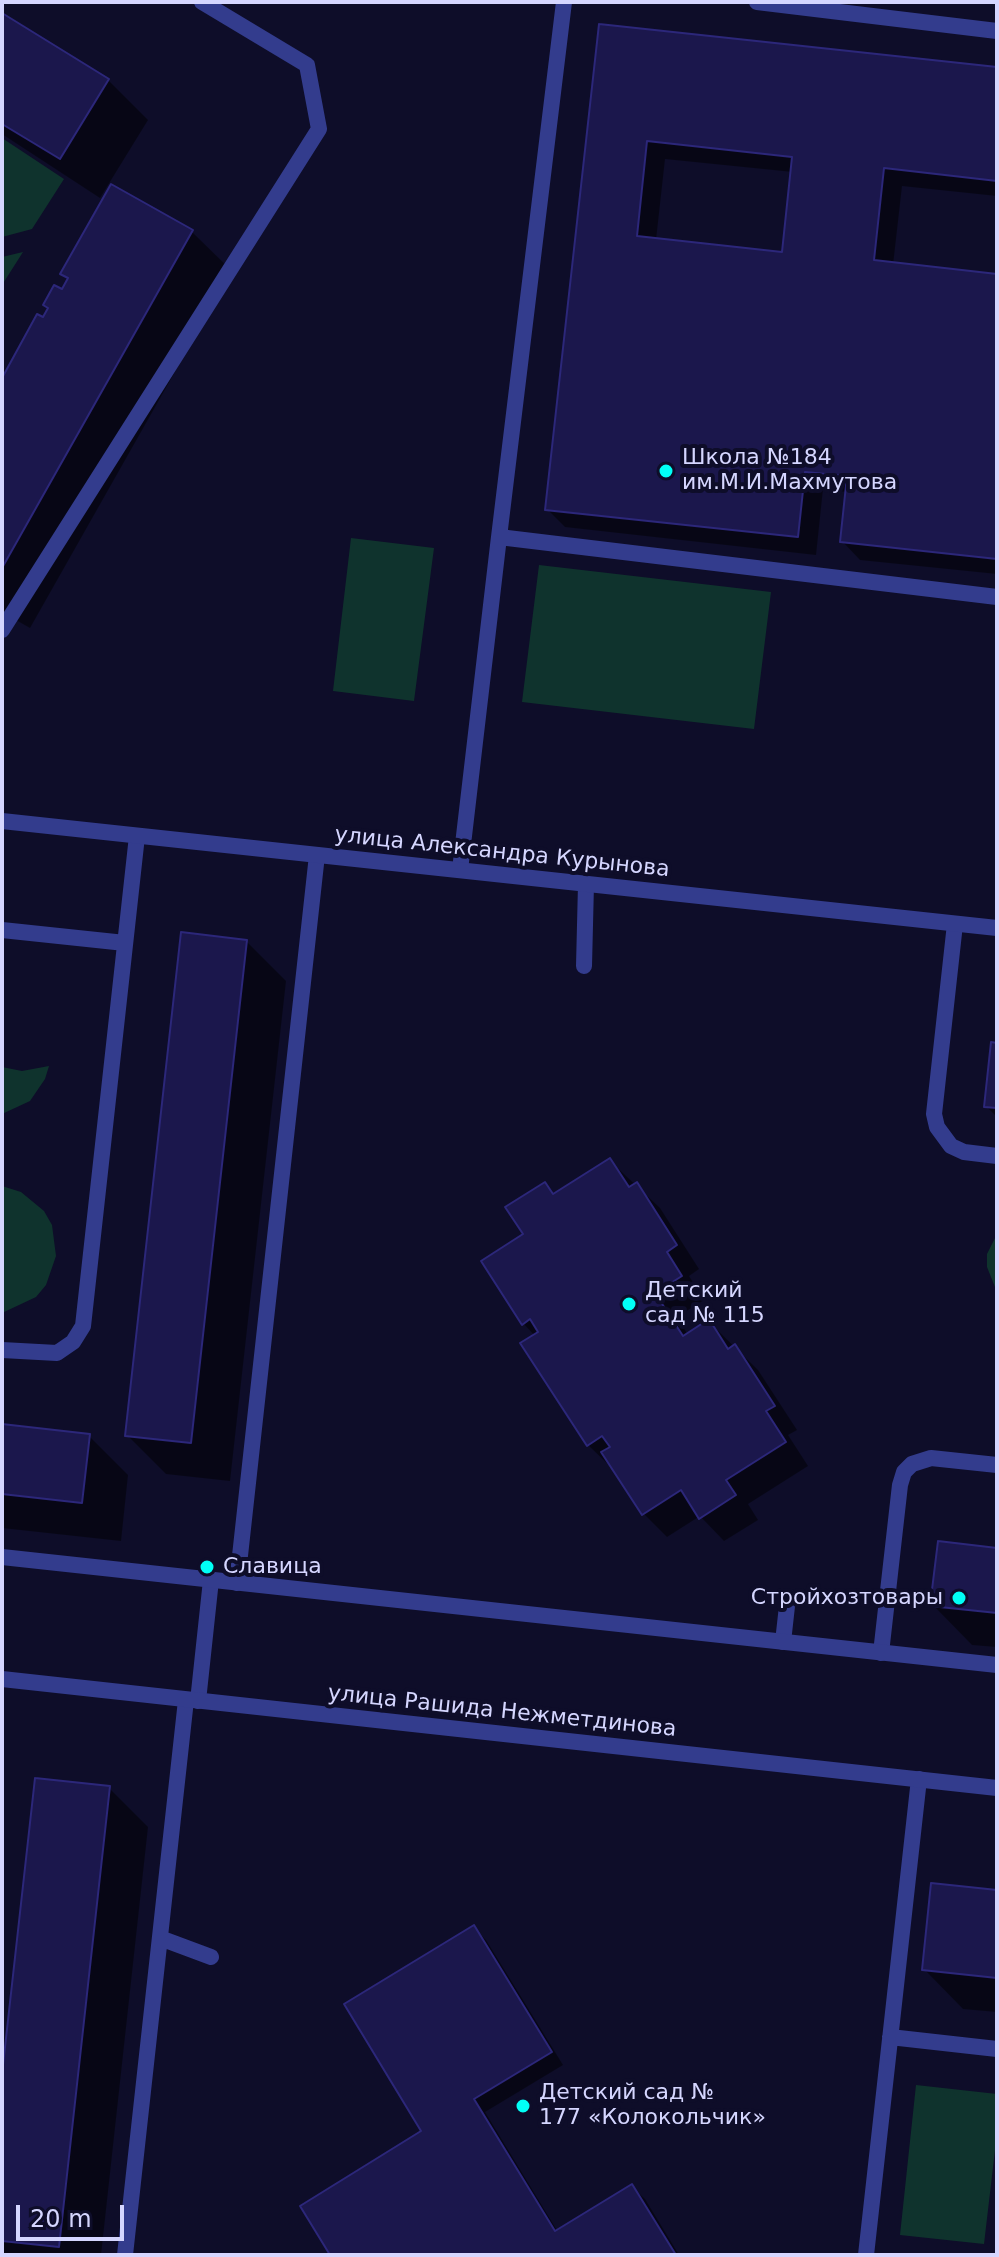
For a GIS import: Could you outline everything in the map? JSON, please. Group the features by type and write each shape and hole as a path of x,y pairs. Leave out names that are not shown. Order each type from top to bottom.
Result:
{"street":[{"path":"2,630 319,129 307,65 202,2"},
{"path":"460,870 564,2"},
{"path":"757,2 997,31"},
{"path":"499,537 997,597"},
{"name":"улица Александра Курынова","path":"2,821 997,928"},
{"path":"2,1350 45,1355 57,1353 73,1342 83,1326 137,836"},
{"path":"237,1583 317,855"},
{"path":"584,966 586,884"},
{"path":"955,924 934,1114 937,1127 951,1146 964,1152 997,1156"},
{"path":"2,930 125,943"},
{"path":"881,1653 904,1472 920,1460 931,1458 997,1465"},
{"path":"2,1557 997,1665"},
{"path":"125,2255 160,1938 211,1580"},
{"path":"783,1642 788,1597"},
{"name":"улица Рашида Нежметдинова","path":"2,1679 997,1788"},
{"path":"866,2255 919,1779"},
{"path":"160,1938 211,1957"},
{"path":"890,2037 997,2049"}],"green space":[{"path":"2,138 64,179 32,229 2,237"},
{"path":"23,252 2,285 2,257"},
{"path":"351,538 434,548 414,701 333,691"},
{"path":"539,565 771,592 754,729 522,702"},
{"path":"49,1066 45,1079 30,1101 2,1114 2,1067 22,1071"},
{"path":"2,1186 21,1192 44,1211 52,1225 56,1256 46,1285 36,1297 2,1313"},
{"path":"997,1234 997,1292 987,1267 987,1254"},
{"path":"916,2085 997,2094 997,2133 984,2244 900,2235"}],"building":[{"path":"2,13 109,79 60,159 2,124"},
{"path":"599,24 997,67 997,181 884,168 874,260 997,274 997,559 840,542 847,476 805,472 798,537 545,510","holes":["647,141 792,157 782,252 637,236"]},
{"path":"111,184 193,230 2,568 2,378 37,314 43,317 48,308 43,305 54,285 62,289 68,278 60,274"},
{"path":"181,932 247,940 191,1443 125,1436"},
{"path":"991,1042 997,1043 997,1108 984,1107"},
{"path":"610,1158 629,1187 637,1182 677,1245 667,1252 682,1276 655,1293 683,1336 709,1319 728,1349 735,1344 775,1406 766,1411 786,1442 726,1480 736,1495 699,1519 681,1490 642,1515 601,1452 610,1447 602,1436 587,1446 520,1343 538,1332 530,1319 522,1325 481,1261 523,1234 505,1207 545,1182 553,1194"},
{"path":"2,1424 90,1434 82,1503 2,1494"},
{"path":"938,1541 997,1548 997,1613 930,1606"},
{"path":"35,1778 110,1786 59,2247 2,2241 2,2074"},
{"path":"931,1883 997,1890 997,1978 922,1970"},
{"path":"474,1925 552,2052 474,2099 555,2231 632,2184 676,2255 330,2255 300,2206 421,2131 344,2004"}],"place":[{"name":"Школа №184 им.М.И.Махмутова","path":"666,471"},
{"name":"Детский сад № 115","path":"629,1304"},
{"name":"Славица","path":"207,1567"},
{"name":"Стройхозтовары","path":"959,1598"},
{"name":"Детский сад № 177 «Колокольчик»","path":"523,2106"}]}
